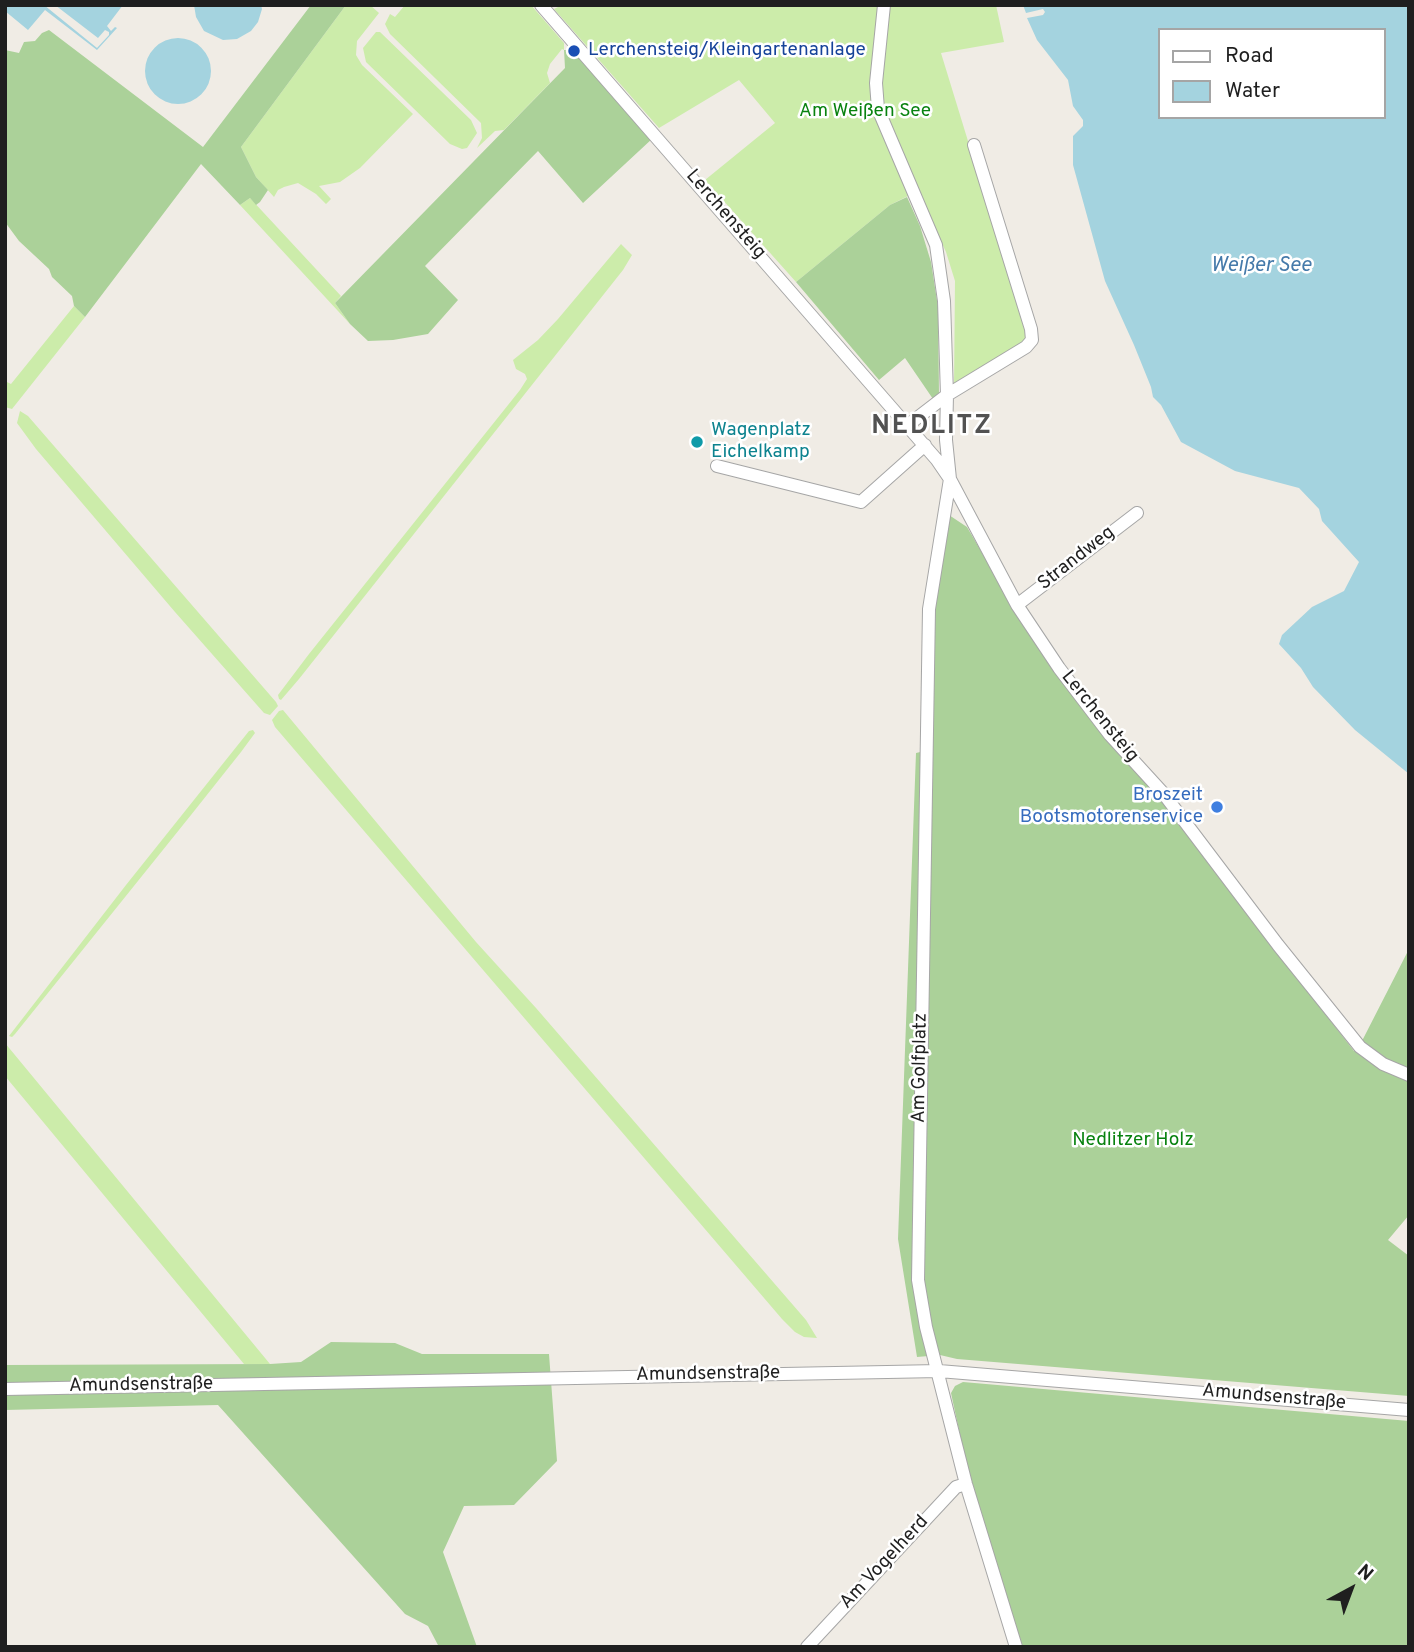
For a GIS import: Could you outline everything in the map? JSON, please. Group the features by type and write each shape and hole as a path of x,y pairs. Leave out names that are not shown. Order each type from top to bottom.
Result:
{"street":[{"name":"Lerchensteig","path":"541,5 925,445 950,479 1017,605 1059,668 1110,735 1163,793 1278,945 1360,1047 1383,1064 1409,1075"},
{"path":"884,5 876,83 878,109 936,245 944,301 946,440 950,479"},
{"path":"908,425 947,395 1026,347 1032,340 1031,329 974,145"},
{"path":"717,466 860,502 925,445"},
{"name":"Am Golfplatz","path":"950,479 929,609 918,1280 926,1327 967,1484 1016,1647"},
{"name":"Strandweg","path":"1017,605 1137,513"},
{"name":"Amundsenstraße","path":"5,1389 939,1371 1409,1410"},
{"name":"Am Vogelherd","path":"807,1647 957,1487 967,1484"}],"green space":[{"path":"311,5 346,5 241,147 256,177 268,190 260,202 256,205 250,198 240,205 201,164 85,317 74,306 72,296 52,277 49,269 19,241 5,222 5,50 19,53 24,42 35,41 49,30 203,147"},
{"path":"346,5 370,5 379,13 357,41 356,55 362,65 413,114 360,168 340,182 319,186 331,199 326,204 298,183 278,190 274,197 256,177 241,147"},
{"path":"405,5 531,5 564,43 564,50 562,49 550,64 547,73 550,83 504,130 495,131 477,148 482,138 481,123 390,34 385,24 390,14 395,17"},
{"name":"Am Weißen See","path":"562,5 996,5 1004,42 941,53 1029,340 954,387 955,281 946,252 918,191 890,205 796,282 705,180 775,123 739,80 659,128 554,9"},
{"path":"376,32 380,32 471,120 477,133 467,148 462,149 450,144 366,62 363,48"},
{"path":"564,50 571,50 584,61 653,138 583,203 538,151 425,266 458,300 428,334 368,341 350,324 335,303 565,68"},
{"path":"907,197 920,226 931,262 938,307 939,395 933,399 905,358 879,380 796,282 890,205"},
{"path":"250,198 341,296 335,303 350,324 240,205"},
{"path":"621,244 632,255 623,270 299,679 281,700 279,699 278,695 309,654 520,390 527,379 525,374 516,369 513,360 558,319"},
{"path":"74,306 85,317 12,409 5,407 5,381 11,384"},
{"path":"20,411 28,416 276,702 278,706 270,715 264,713 175,612 36,449 17,423"},
{"name":"Nedlitzer Holz","path":"949,515 967,527 1013,606 1091,720 1175,813 1354,1051 1363,1039 1409,949 1409,1215 1388,1240 1409,1256 1409,1396 957,1359 940,1355 917,1357 898,1239 916,753 929,750 932,624"},
{"path":"283,710 476,942 806,1320 817,1338 804,1337 782,1319 275,727 272,720"},
{"path":"253,730 255,733 191,815 15,1034 9,1036 126,885 249,731"},
{"path":"5,1043 270,1364 244,1364 5,1076"},
{"path":"331,1342 395,1343 422,1354 549,1354 557,1461 514,1505 464,1506 443,1552 477,1647 439,1647 428,1626 405,1614 218,1405 5,1410 5,1365 301,1362"},
{"path":"963,1382 1409,1421 1409,1647 1018,1647 965,1458 951,1393 955,1386"}],"water":[{"path":"5,5 44,5 97,48 109,32 105,30 98,38 55,5 123,5 107,26 111,31 117,28 97,50 45,10 28,30 5,11"},
{"path":"194,5 261,5 262,9 258,22 251,31 237,39 223,40 204,31 196,17"},
{"name":"Weißer See","path":"1023,5 1409,5 1409,774 1355,730 1313,687 1301,668 1279,644 1282,635 1312,607 1344,591 1359,562 1322,521 1319,509 1299,488 1235,471 1181,442 1161,405 1153,397 1134,345 1105,281 1073,165 1073,136 1083,126 1083,120 1073,106 1068,80 1037,40 1027,18 1043,15 1043,9 1026,13"},
{"path":"178,38 191,41 201,48 208,58 211,71 208,84 201,94 191,101 178,104 165,101 155,94 148,84 145,71 148,58 155,48 165,41"}],"place":[{"name":"Lerchensteig/Kleingartenanlage","path":"574,51"},
{"name":"Wagenplatz Eichelkamp","path":"697,442"},
{"name":"Broszeit Bootsmotorenservice","path":"1217,807"}],"district":[{"name":"NEDLITZ","path":"932,428"}]}
